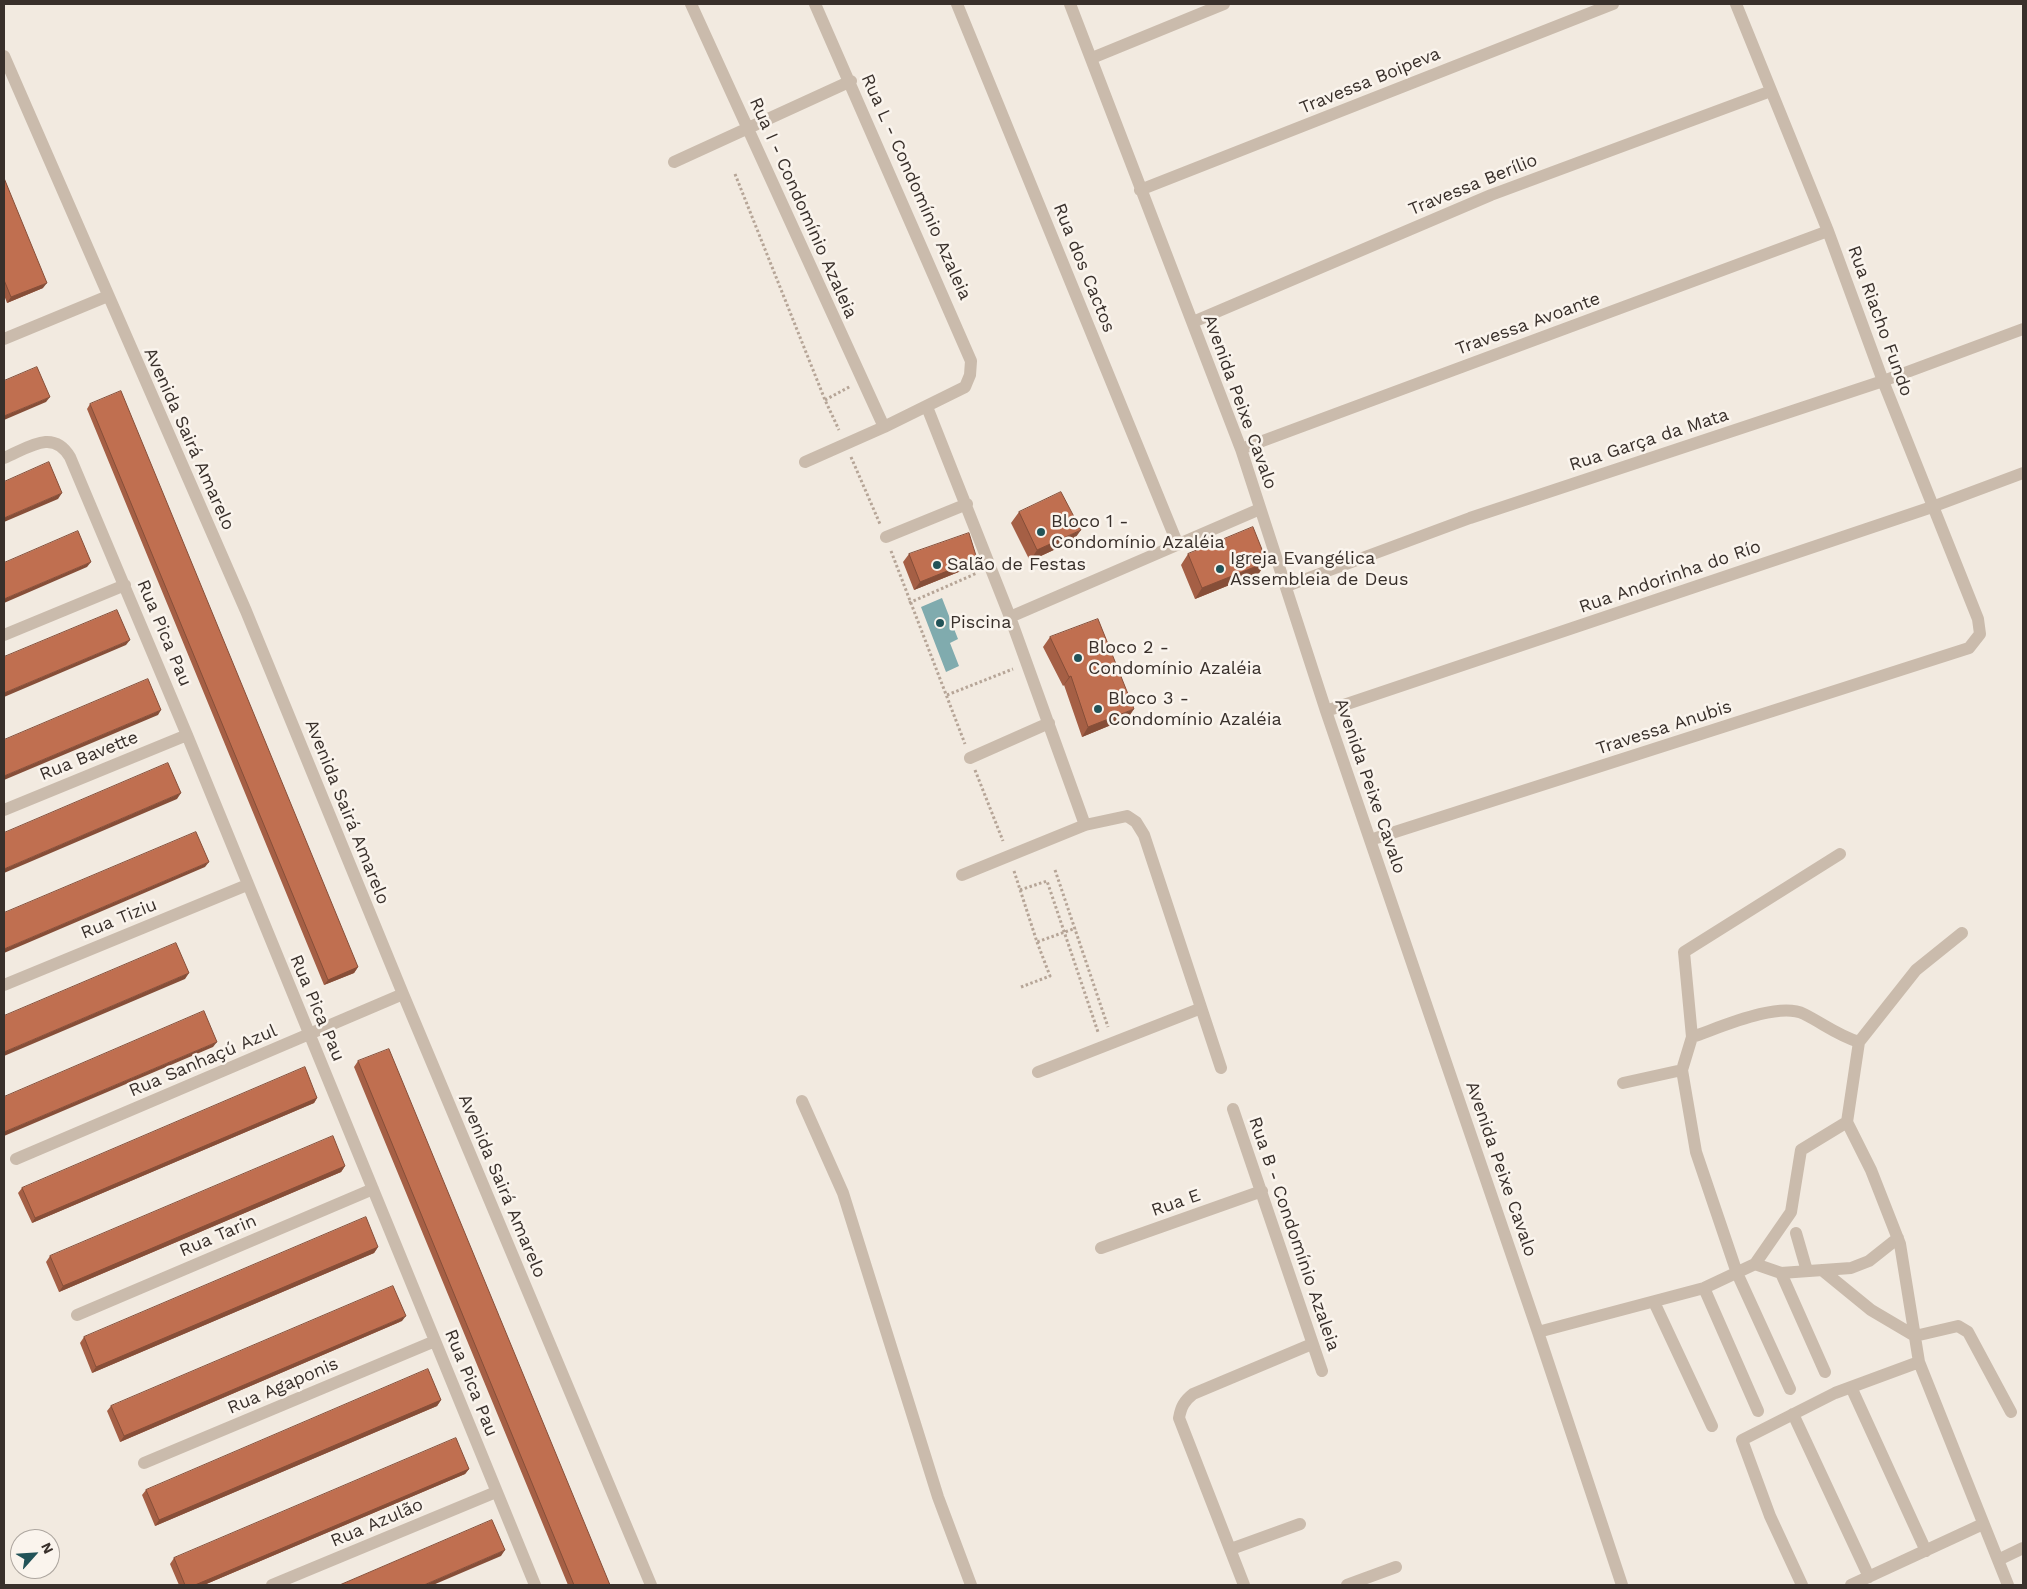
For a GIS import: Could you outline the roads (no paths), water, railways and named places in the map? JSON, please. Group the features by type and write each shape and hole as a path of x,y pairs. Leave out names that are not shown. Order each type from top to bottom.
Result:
{"street":[{"name":"Rua I - Condomínio Azaleia","path":"691,4 884,427"},
{"name":"Rua L - Condomínio Azaleia","path":"815,4 851,81 971,361 970,375 965,387 927,407"},
{"name":"Rua dos Cactos","path":"957,4 1178,545"},
{"name":"Avenida Peixe Cavalo","path":"1070,4 1241,449 1326,710 1538,1332 1622,1585"},
{"path":"1092,58 1224,4"},
{"name":"Travessa Boipeva","path":"1140,190 1613,4"},
{"name":"Rua Riacho Fundo","path":"1736,4 1828,231 1882,382 1978,620 1980,634 1969,648"},
{"name":"Avenida Sairá Amarelo","path":"4,56 246,611 403,994 651,1585"},
{"path":"674,162 851,81"},
{"name":"Travessa Berílio","path":"1193,322 1491,195 1771,91"},
{"name":"Travessa Avoante","path":"1241,449 1828,231"},
{"path":"4,339 108,296"},
{"name":"Rua Garça da Mata","path":"1287,586 1470,518 1882,382 2023,329"},
{"path":"805,462 927,407 967,504 1010,617 1085,824"},
{"name":"Rua Pica Pau","path":"4,458 46,441 55,441 64,446 125,585 535,1585"},
{"name":"Rua Andorinha do Río","path":"1326,710 1932,507 2023,473"},
{"path":"886,537 967,504"},
{"path":"1010,617 1260,509"},
{"path":"4,635 125,585"},
{"name":"Travessa Anubis","path":"1370,840 1969,648"},
{"path":"970,758 1049,723"},
{"name":"Rua Bavette","path":"4,810 187,735"},
{"path":"962,875 1085,824 1127,816 1136,822 1144,835 1221,1068"},
{"path":"1790,1389 1737,1273 1696,1152 1682,1070 1692,1038 1684,952 1840,854"},
{"name":"Rua Tiziu","path":"4,985 247,885"},
{"path":"1962,933 1916,970 1859,1042 1847,1122 1871,1170 1898,1238 1919,1362 2008,1585"},
{"name":"Rua Sanhaçú Azul","path":"16,1159 403,994"},
{"path":"1038,1072 1200,1009"},
{"path":"1692,1038 1765,1011 1802,1013 1840,1036 1859,1042"},
{"path":"1623,1083 1682,1070"},
{"path":"802,1101 846,1202 938,1497 971,1585"},
{"name":"Rua B - Condomínio Azaleia","path":"1233,1109 1322,1371"},
{"path":"1538,1332 1704,1288 1755,1264 1791,1212 1801,1150 1847,1122"},
{"name":"Rua Tarin","path":"77,1315 373,1189"},
{"name":"Rua E","path":"1101,1248 1262,1191"},
{"path":"1796,1233 1807,1271"},
{"path":"1755,1264 1781,1273 1851,1268 1869,1261 1898,1238"},
{"path":"1822,1270 1871,1310 1915,1336 1958,1326 1968,1332 2011,1412"},
{"path":"1781,1273 1825,1372"},
{"path":"1704,1288 1758,1411"},
{"path":"1654,1302 1712,1426"},
{"name":"Rua Agaponis","path":"144,1463 435,1342"},
{"path":"1244,1585 1179,1418 1181,1408 1186,1399 1194,1394 1312,1344"},
{"path":"1802,1585 1770,1516 1742,1440 1851,1387 1919,1362"},
{"path":"1851,1387 1926,1551"},
{"path":"1793,1414 1869,1577"},
{"name":"Rua Azulão","path":"272,1585 496,1492"},
{"path":"1231,1549 1300,1524"},
{"path":"1851,1585 1983,1524"},
{"path":"1998,1560 2023,1548"},
{"path":"1347,1585 1396,1567"}],"water":[{"name":"Piscina","path":"942,598 958,639 950,643 959,666 946,672 921,607"}],"place":[{"name":"Bloco 1 - Condomínio Azaléia","path":"1041,532"},
{"name":"Salão de Festas","path":"937,565"},
{"name":"Igreja Evangélica Assembleia de Deus","path":"1220,569"},
{"name":"Piscina","path":"940,623"},
{"name":"Bloco 2 - Condomínio Azaléia","path":"1078,658"},
{"name":"Bloco 3 - Condomínio Azaléia","path":"1098,709"}]}
